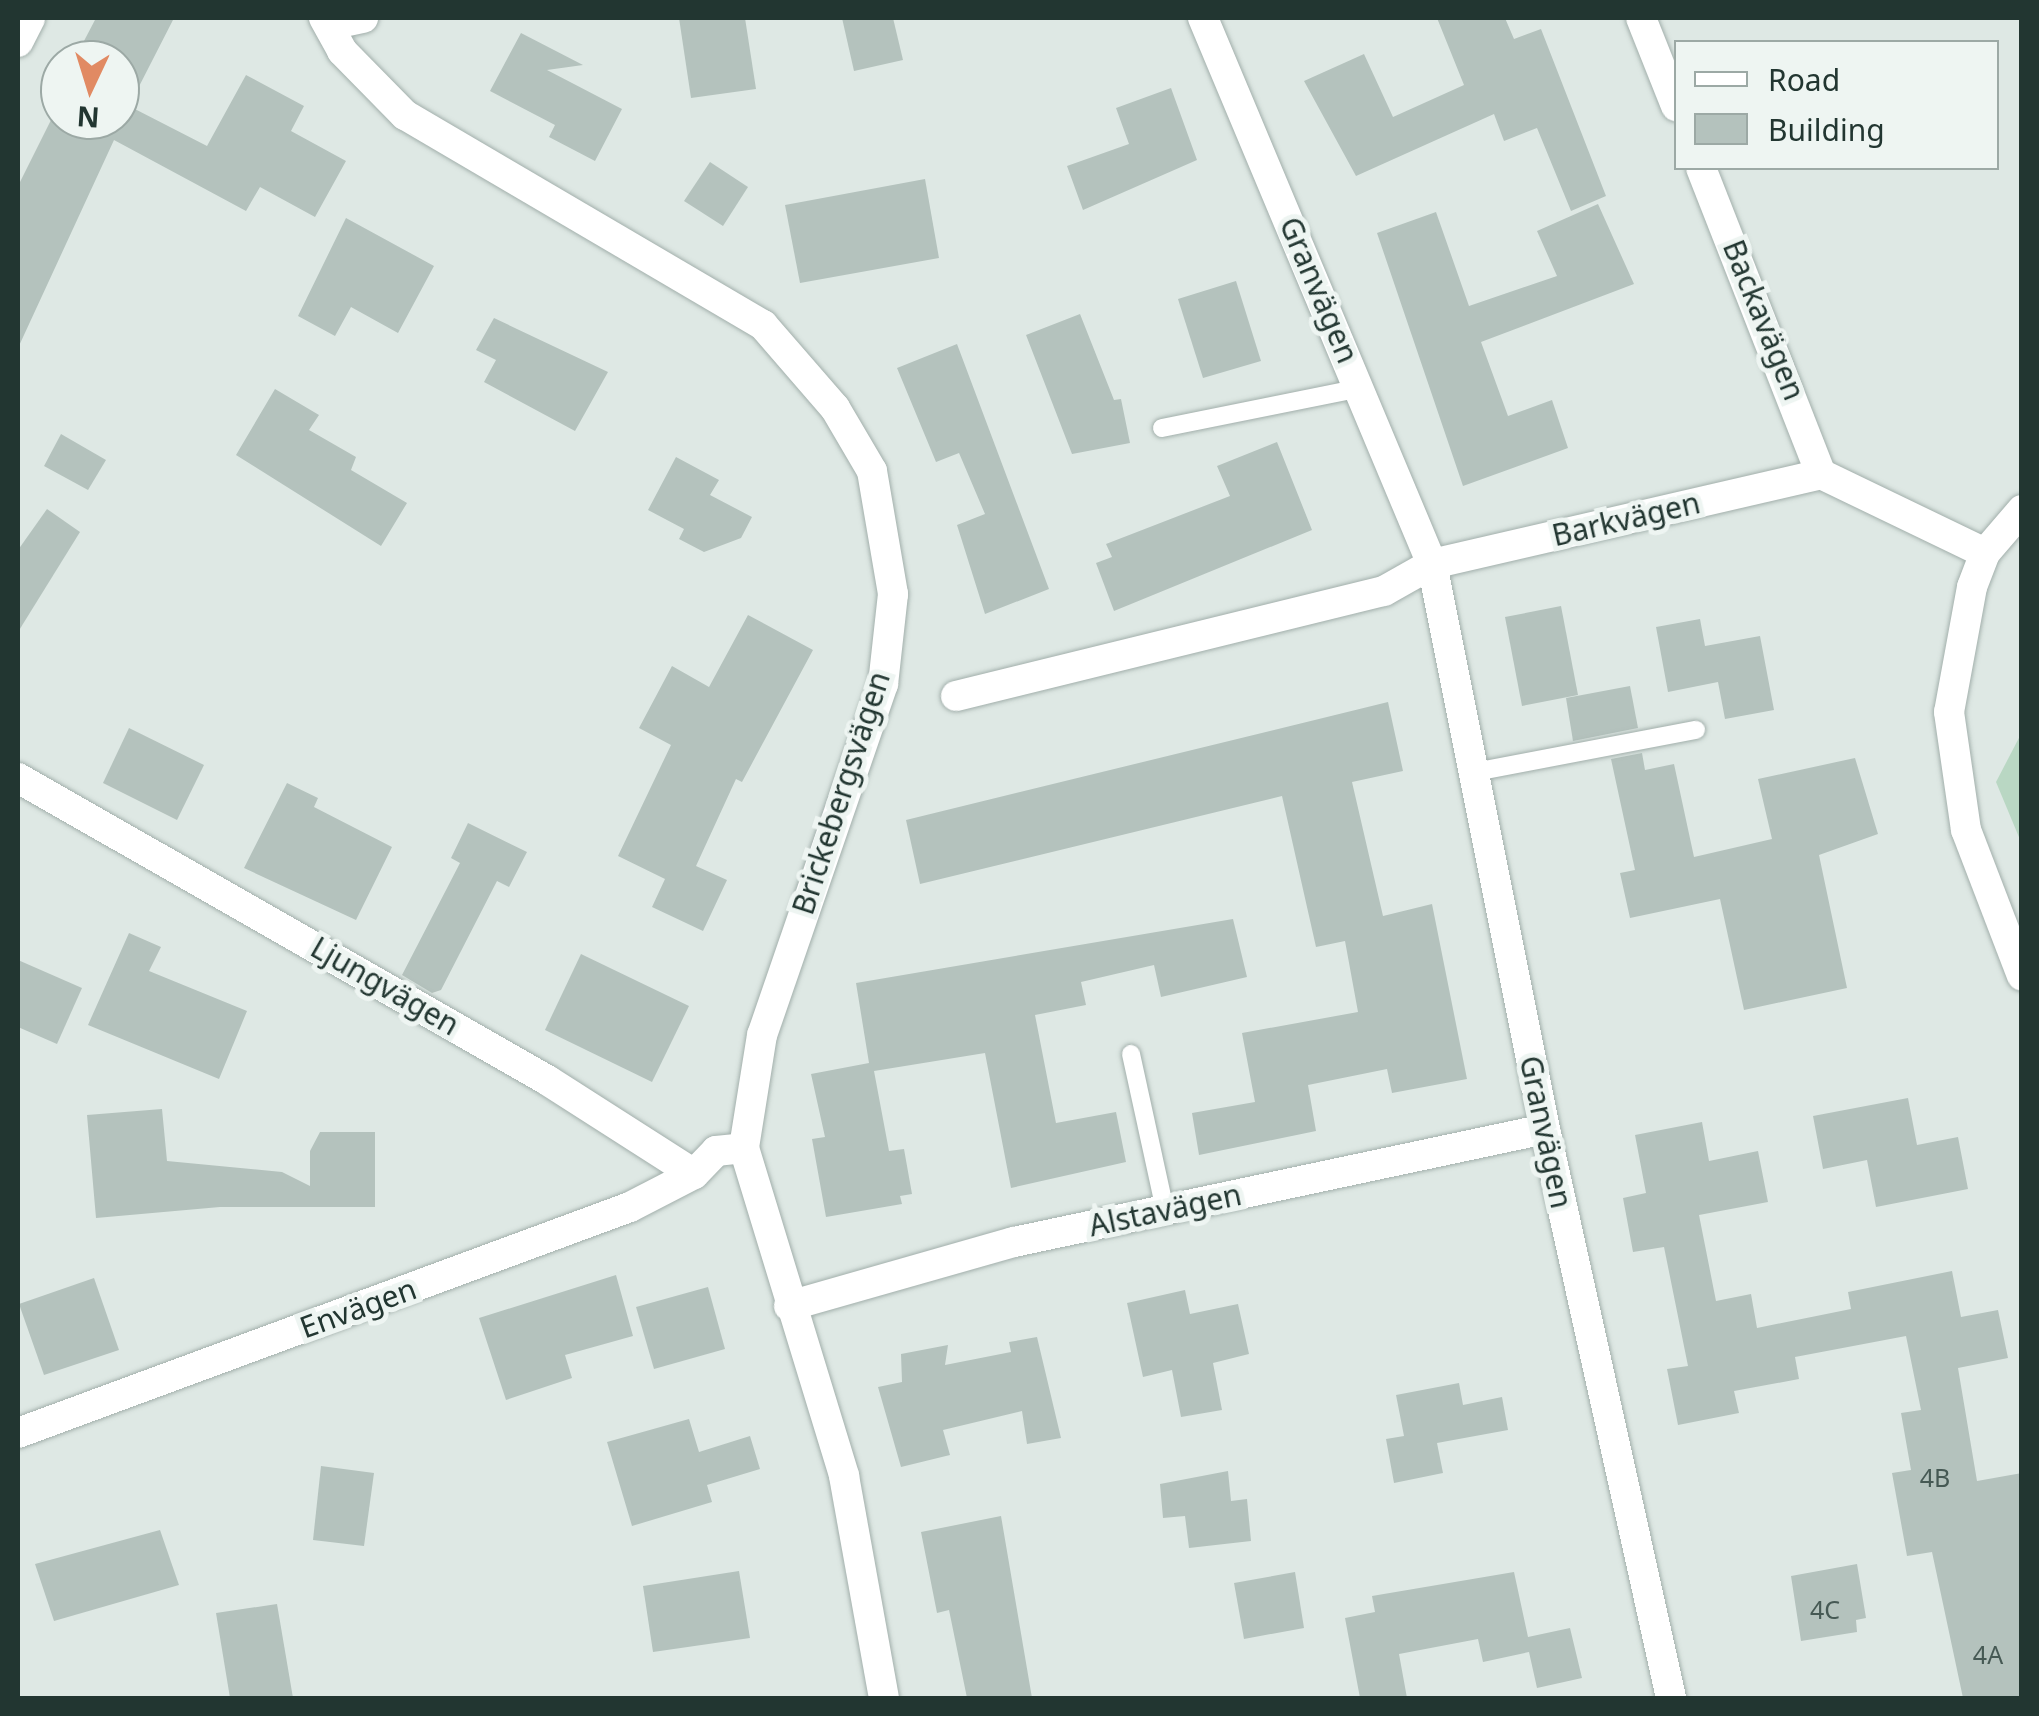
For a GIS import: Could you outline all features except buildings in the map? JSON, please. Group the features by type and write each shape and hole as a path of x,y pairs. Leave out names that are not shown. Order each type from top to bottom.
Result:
{"street":[{"path":"18,42 30,18"},
{"path":"327,21 363,18"},
{"name":"Granvägen","path":"1203,18 1432,564 1544,1129 1671,1698"},
{"path":"1642,18 1674,101"},
{"name":"Brickebergsvägen","path":"327,21 342,52 405,115 763,325 835,408 872,471 894,594 882,684 762,1035 744,1148 789,1306 844,1476 884,1698"},
{"name":"Backavägen","path":"1702,170 1821,474"},
{"path":"1821,474 1985,553"},
{"name":"Barkvägen","path":"1432,564 1821,474"},
{"path":"2022,510 1985,553 1960,642 1950,760 1966,830 2022,976"},
{"path":"956,696 1384,591 1432,564"},
{"name":"Ljungvägen","path":"18,778 547,1080 694,1174"},
{"name":"Alstavägen","path":"789,1306 1014,1242 1544,1129"},
{"path":"694,1174 716,1151 744,1148"},
{"name":"Envägen","path":"18,1433 630,1206 694,1174"}],"lane":[{"path":"1162,428 1360,388"},
{"path":"1475,772 1696,730"},
{"path":"1131,1054 1165,1210"}],"green space":[{"path":"2021,734 2021,842 1996,782"}]}
